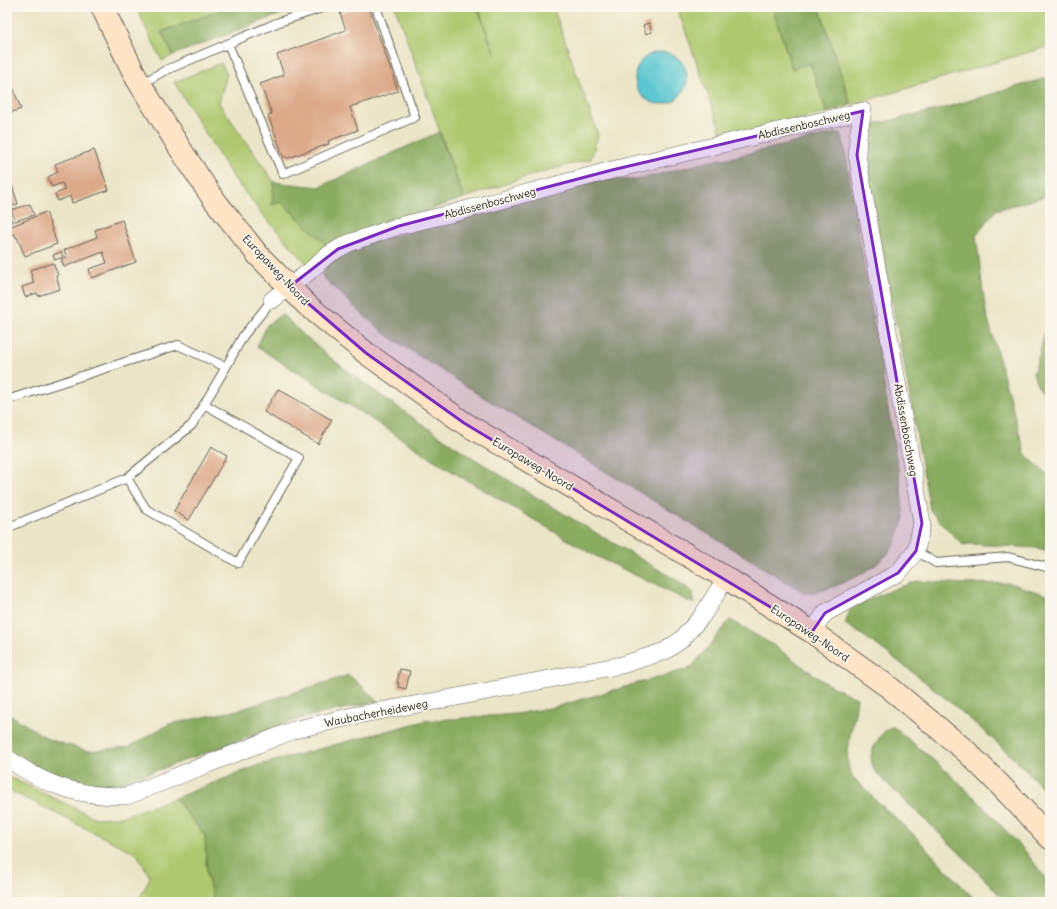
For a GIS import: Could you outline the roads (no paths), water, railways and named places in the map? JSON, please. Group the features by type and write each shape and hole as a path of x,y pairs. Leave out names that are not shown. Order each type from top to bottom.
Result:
{"street":[{"name":"Europaweg-Noord","path":"102,7 140,84 212,197 258,255 307,305 366,353 464,423 726,578 812,632 890,688 967,752 1050,838"},
{"name":"Abdissenboschweg","path":"289,287 338,249 350,243 399,226 454,213 612,170 863,111 858,136 857,155 922,523 916,551 898,573 826,613 812,632"},
{"path":"272,300 289,287"},
{"name":"Waubacherheideweg","path":"7,758 38,778 60,787 88,795 127,796 294,730 357,715 622,665 665,651 681,640 702,616 726,578"}],"lane":[{"path":"140,84 164,71 279,22 326,7"},
{"path":"228,44 283,174 415,117 376,7"},
{"path":"7,528 128,478 192,425 243,336 272,300"},
{"path":"7,400 178,345 226,367"},
{"path":"128,478 146,509 238,563 299,458 204,404"},
{"path":"916,551 936,563 1008,557 1050,568"}],"water":[{"path":"656,52 666,52 675,56 683,64 687,73 687,83 683,92 675,100 666,104 656,104 647,100 639,92 635,83 635,73 639,64 647,56"}]}
